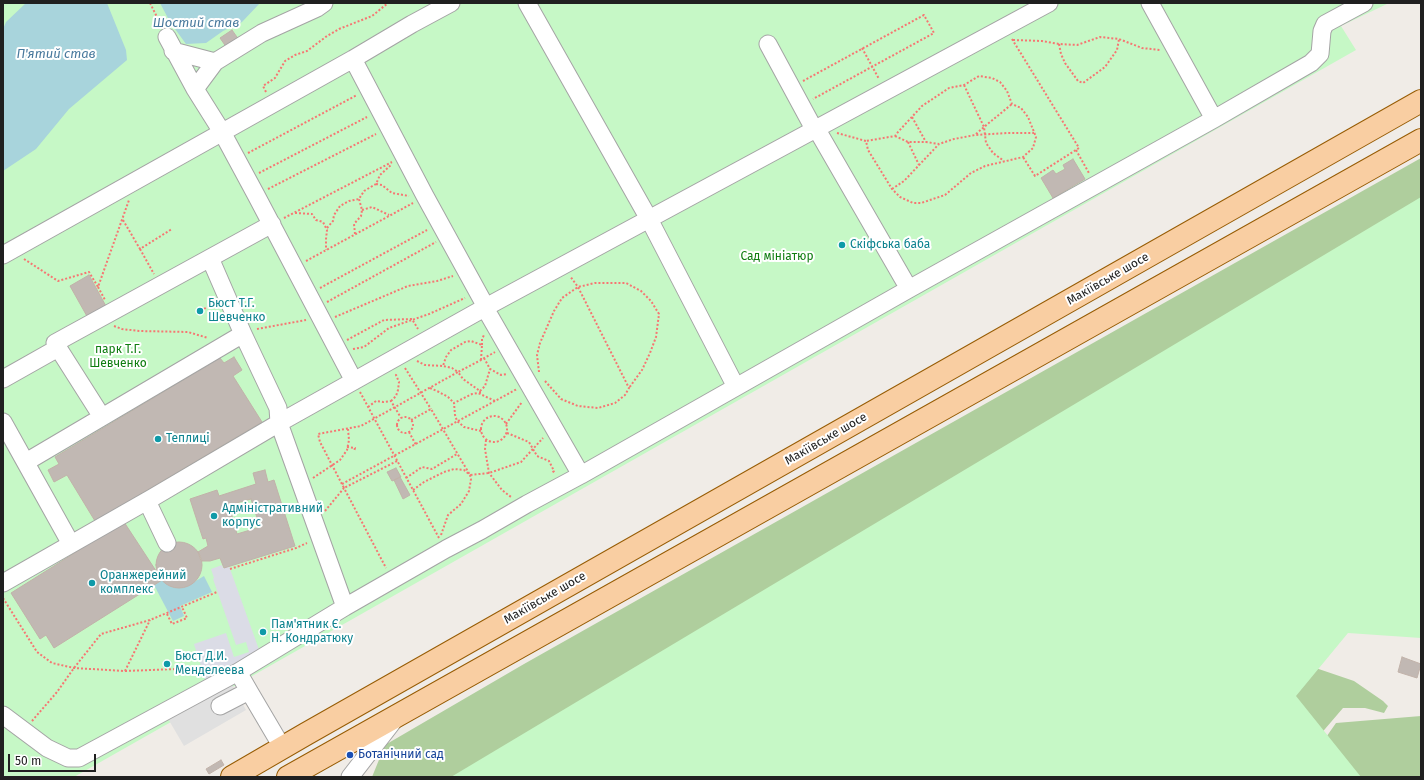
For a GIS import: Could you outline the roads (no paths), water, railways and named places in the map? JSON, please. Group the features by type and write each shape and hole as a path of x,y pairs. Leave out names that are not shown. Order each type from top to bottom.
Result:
{"main road":[{"name":"Макіївське шосе","path":"232,777 1421,101"},
{"path":"288,777 1421,140"}],"street":[{"path":"194,89 215,62 262,33 317,8 324,3"},
{"path":"7,253 451,3"},
{"path":"527,3 649,219 736,388"},
{"path":"3,582 425,341 483,303 649,219 886,91 1009,33 1049,3"},
{"path":"1150,3 1214,119"},
{"path":"3,715 47,748 68,758 79,758 238,672 345,607 446,549 736,388 1311,63 1320,54 1322,31 1325,24 1364,3"},
{"path":"215,62 170,44 194,89 222,132 337,346 354,381"},
{"path":"768,44 801,105 909,289"},
{"path":"353,59 421,198 444,229 507,346 518,365 533,383 552,426 581,475"},
{"path":"102,417 55,343 272,224"},
{"path":"210,258 242,333 278,408 279,423 345,607"},
{"path":"26,462 242,333"},
{"path":"3,380 58,348"},
{"path":"3,422 70,544"},
{"path":"149,500 167,543"},
{"path":"238,672 282,748"},
{"path":"220,706 249,691"},
{"path":"350,777 398,715"}],"water":[{"name":"П'ятий став","path":"26,3 107,3 126,50 127,60 69,109 36,149 3,171 3,29 6,22"},
{"name":"Шостий став","path":"160,3 260,3 242,22 223,31 206,43 186,44 170,22"},
{"path":"204,576 212,592 180,606 184,616 173,621 154,585 162,580 168,585 182,587 189,585"}],"place":[{"name":"Скіфська баба","path":"842,245"},
{"name":"Бюст Т.Г. Шевченко","path":"200,311"},
{"name":"Теплиці","path":"158,439"},
{"name":"Адміністративний корпус","path":"214,516"},
{"name":"Оранжерейний комплекс","path":"92,583"},
{"name":"Пам'ятник Є. Н. Кондратюку","path":"263,632"},
{"name":"Бюст Д.И. Менделеева","path":"167,664"},
{"name":"Ботанічний сад","path":"350,755"}],"park label":[{"name":"Сад мініатюр","path":"777,257"},
{"name":"парк Т.Г. Шевченко","path":"118,357"}]}
